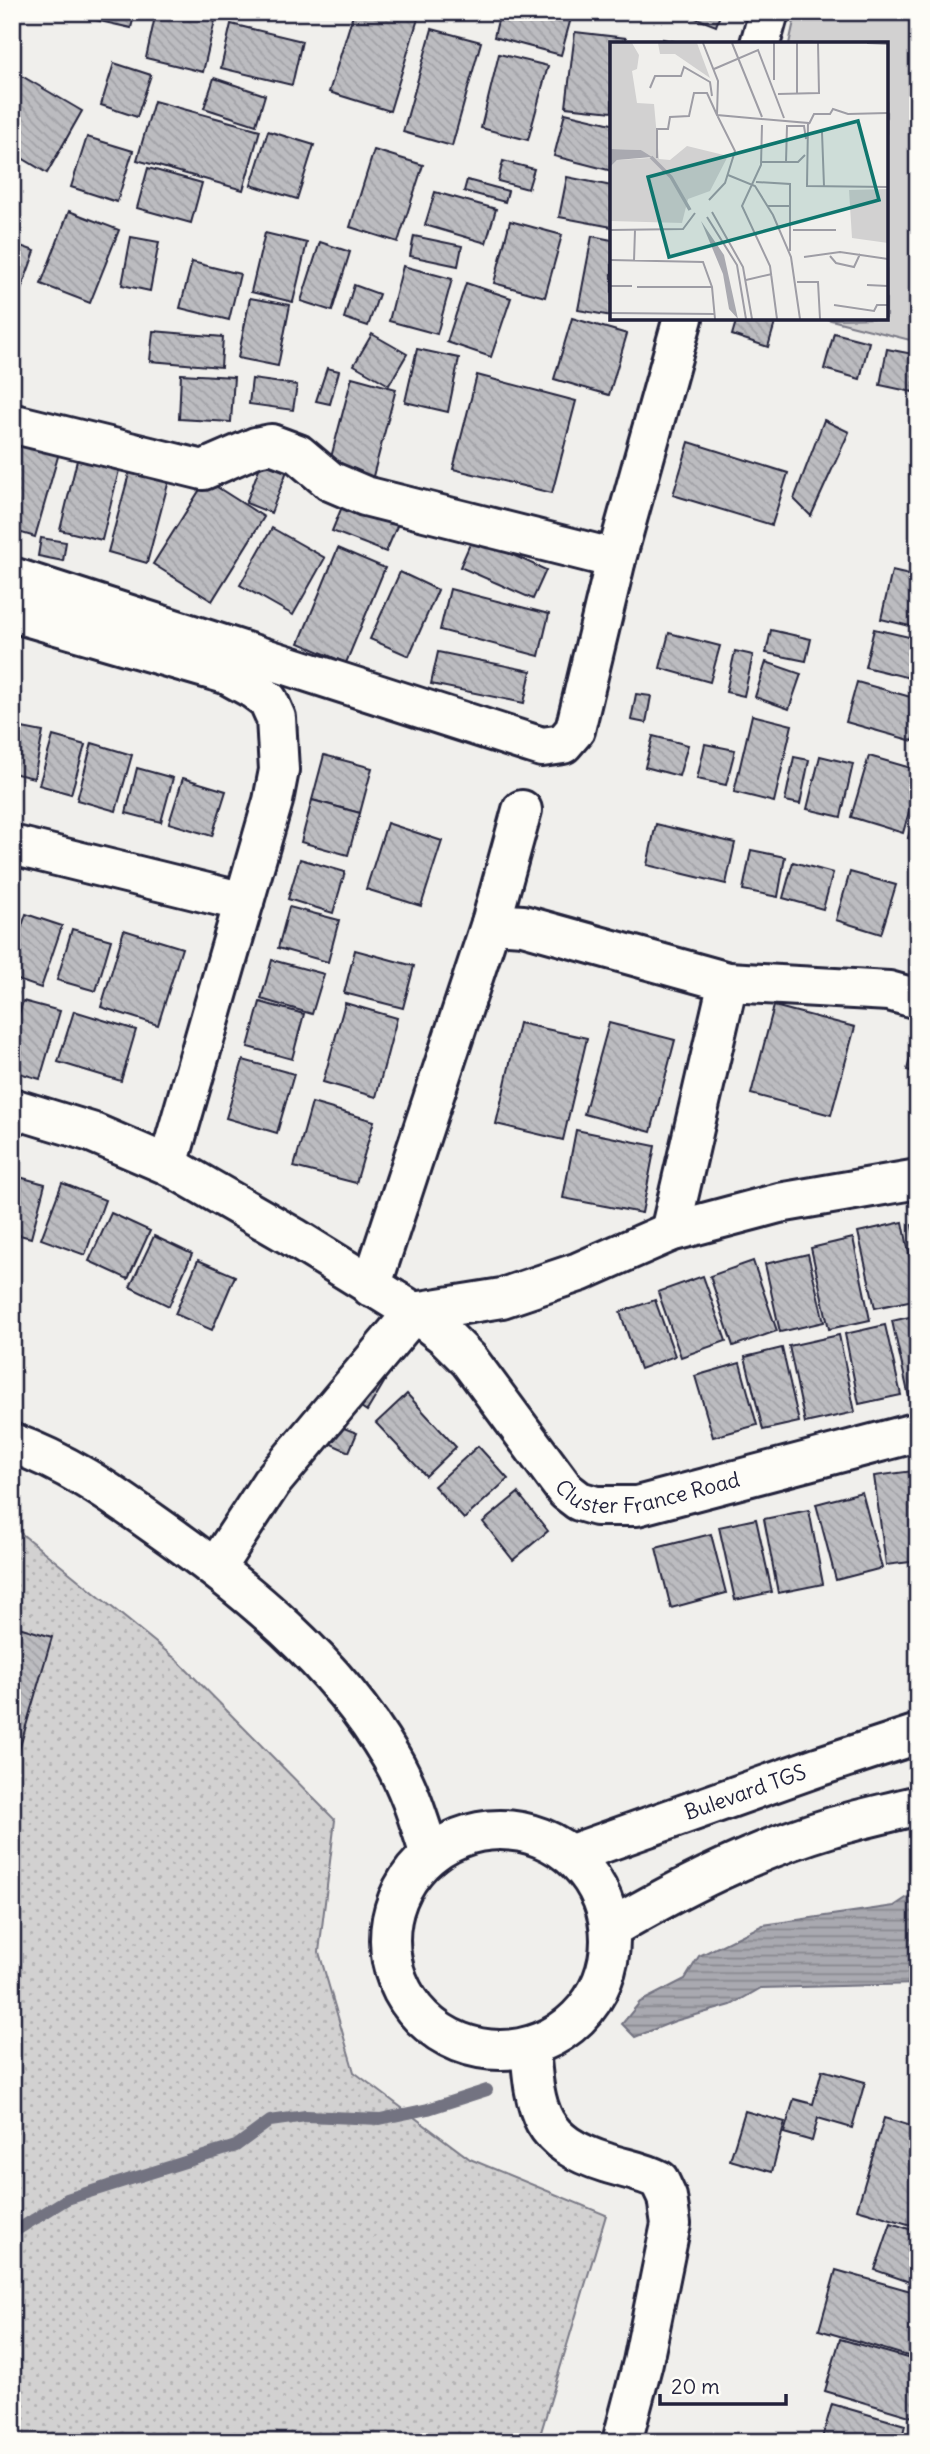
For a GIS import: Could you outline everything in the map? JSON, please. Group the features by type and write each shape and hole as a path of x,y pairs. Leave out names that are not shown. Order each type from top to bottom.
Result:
{"street":[{"path":"761,42 769,12"},
{"path":"12,577 542,747 563,744 575,730 616,559 682,320"},
{"path":"15,425 203,470 256,447 271,444 298,454 330,481 365,496 616,559"},
{"path":"12,612 226,674 268,701 276,719 279,770 168,1166"},
{"path":"371,1287 491,923 522,810"},
{"path":"12,845 244,902"},
{"path":"491,923 523,925 727,982 890,991 918,999"},
{"path":"670,1232 727,982"},
{"name":"Cluster France Road","path":"12,1108 91,1132 168,1166 293,1237 414,1312 470,1360 566,1490 579,1501 596,1506 637,1506 918,1432"},
{"path":"216,1567 271,1483 414,1312 502,1298 579,1272 670,1232 779,1203 918,1179"},
{"path":"12,1443 82,1473 216,1567 287,1630 351,1698 391,1757 413,1803 430,1855"},
{"name":"Bulevard TGS","path":"572,1854 918,1734"},
{"path":"611,1928 678,1889 772,1848 829,1828 918,1805"},
{"path":"516,1829 545,1838 572,1854 598,1887 611,1928 608,1967 592,2002 565,2030 530,2047 497,2051 465,2045 435,2030 412,2006 396,1977 390,1944 394,1911 408,1880 430,1855 456,1838 485,1830 516,1829"},
{"path":"530,2047 537,2107 552,2133 582,2153 608,2164 638,2169 659,2180 667,2197 671,2224 622,2442"}],"shaded area":[{"path":"796,12 918,12 918,342 831,320 888,320 888,42 789,42"},
{"path":"12,1526 177,1660 335,1820 319,1952 354,2072 470,2159 606,2215 538,2442 12,2442"},
{"path":"918,1890 918,1984 761,1988 731,2005 675,2021 635,2037 622,2024 640,2002 685,1979 699,1956 763,1925 894,1906"}],"building":[{"path":"60,12 135,12 131,28"},
{"path":"156,12 217,12 203,72 146,58"},
{"path":"354,12 420,12 390,111 329,92"},
{"path":"500,12 550,12 571,18 561,55 494,37"},
{"path":"680,12 721,12 716,26"},
{"path":"231,24 302,41 292,85 221,68"},
{"path":"432,29 481,42 452,146 403,132"},
{"path":"575,32 626,38 626,42 610,42 610,112 566,107"},
{"path":"499,54 548,66 528,140 481,128"},
{"path":"114,63 151,75 137,117 101,105"},
{"path":"15,72 82,111 47,173 12,152 12,77"},
{"path":"214,78 265,95 256,125 204,108"},
{"path":"154,101 260,130 243,190 137,160"},
{"path":"565,113 610,124 610,170 554,156"},
{"path":"268,131 314,145 297,199 251,185"},
{"path":"87,137 133,151 117,202 71,187"},
{"path":"374,150 423,165 398,242 350,227"},
{"path":"503,161 534,169 528,189 498,181"},
{"path":"148,168 202,183 191,223 137,208"},
{"path":"567,177 610,186 610,227 559,217"},
{"path":"467,180 508,191 505,202 464,191"},
{"path":"435,192 496,209 486,243 425,225"},
{"path":"69,211 119,230 90,303 41,284"},
{"path":"510,221 562,235 545,297 494,283"},
{"path":"265,233 307,243 293,302 251,292"},
{"path":"414,236 462,246 458,266 410,256"},
{"path":"592,236 610,240 610,316 578,310"},
{"path":"131,237 159,242 150,291 122,285"},
{"path":"320,242 350,252 332,311 301,301"},
{"path":"12,243 35,251 12,315"},
{"path":"192,262 240,274 229,320 180,308"},
{"path":"403,266 452,279 437,334 389,321"},
{"path":"466,283 511,298 491,357 447,342"},
{"path":"354,285 379,294 368,326 344,318"},
{"path":"250,298 290,305 278,366 238,358"},
{"path":"572,318 627,334 609,395 554,379"},
{"path":"736,320 765,320 775,323 768,347 732,335"},
{"path":"153,331 223,337 221,367 150,361"},
{"path":"834,333 869,342 860,379 824,369"},
{"path":"372,334 407,354 389,385 354,365"},
{"path":"417,349 459,358 448,412 405,402"},
{"path":"887,349 918,355 913,392 880,385"},
{"path":"327,368 339,371 330,404 316,401"},
{"path":"181,374 234,377 231,422 179,419"},
{"path":"477,375 576,401 552,493 453,469"},
{"path":"352,377 396,389 372,480 328,469"},
{"path":"252,379 297,385 293,410 249,404"},
{"path":"824,420 849,432 811,516 794,499"},
{"path":"12,439 59,453 35,537 12,530"},
{"path":"689,442 788,473 772,525 673,495"},
{"path":"80,448 122,458 102,540 60,530"},
{"path":"265,453 290,463 271,513 246,503"},
{"path":"133,459 172,469 147,563 108,552"},
{"path":"206,480 264,517 212,601 153,564"},
{"path":"346,497 400,519 386,552 332,531"},
{"path":"272,528 325,558 293,615 240,585"},
{"path":"473,537 546,570 533,599 460,567"},
{"path":"41,538 66,542 63,561 38,556"},
{"path":"338,548 385,568 346,663 299,643"},
{"path":"892,571 918,577 918,628 881,619"},
{"path":"400,572 438,590 409,656 370,639"},
{"path":"450,589 549,614 539,656 440,630"},
{"path":"874,629 918,639 918,680 865,667"},
{"path":"771,630 811,639 806,661 766,653"},
{"path":"669,633 720,646 710,682 660,668"},
{"path":"735,651 753,655 744,696 726,692"},
{"path":"438,652 531,671 524,703 431,684"},
{"path":"766,662 801,674 789,709 755,697"},
{"path":"857,682 918,699 918,726 913,741 846,722"},
{"path":"636,694 651,696 646,723 631,720"},
{"path":"752,715 792,725 774,802 734,792"},
{"path":"12,726 43,732 34,778 12,773"},
{"path":"53,736 85,745 71,794 39,785"},
{"path":"653,736 688,745 679,776 645,767"},
{"path":"92,743 132,755 116,811 77,800"},
{"path":"705,744 735,750 726,785 697,779"},
{"path":"324,755 372,768 360,813 312,800"},
{"path":"820,756 853,764 841,817 807,809"},
{"path":"869,756 918,770 918,780 903,833 851,817"},
{"path":"794,757 809,760 800,804 785,801"},
{"path":"137,768 173,778 161,822 126,813"},
{"path":"183,778 226,791 212,836 169,823"},
{"path":"312,800 360,813 348,855 301,842"},
{"path":"918,800 918,841 908,838"},
{"path":"387,823 442,841 421,906 366,889"},
{"path":"656,824 735,843 726,884 647,865"},
{"path":"751,850 785,857 778,897 743,890"},
{"path":"300,859 345,872 333,913 288,899"},
{"path":"793,862 833,873 823,909 783,898"},
{"path":"850,872 896,885 881,934 836,920"},
{"path":"289,907 339,920 328,962 278,948"},
{"path":"26,914 62,926 41,988 12,978 12,956"},
{"path":"72,929 111,940 96,991 57,980"},
{"path":"124,930 182,948 158,1025 101,1007"},
{"path":"355,950 414,966 403,1008 344,993"},
{"path":"272,960 324,974 312,1014 261,999"},
{"path":"12,991 18,993 12,1016"},
{"path":"23,1001 60,1011 40,1079 12,1071 12,1037"},
{"path":"260,1002 304,1014 292,1059 248,1047"},
{"path":"345,1003 397,1018 376,1097 323,1082"},
{"path":"774,1006 855,1027 831,1115 751,1094"},
{"path":"74,1011 136,1030 121,1081 58,1062"},
{"path":"519,1023 587,1038 563,1140 496,1124"},
{"path":"609,1023 675,1040 651,1132 584,1114"},
{"path":"918,1034 918,1073 907,1070"},
{"path":"243,1060 294,1074 277,1133 226,1118"},
{"path":"312,1103 374,1121 356,1183 294,1167"},
{"path":"576,1130 655,1146 642,1213 563,1198"},
{"path":"12,1175 45,1184 31,1238 12,1233"},
{"path":"62,1183 105,1200 85,1255 41,1239"},
{"path":"111,1213 150,1231 128,1279 89,1261"},
{"path":"903,1222 918,1299 875,1308 858,1232"},
{"path":"918,1224 918,1263 912,1225"},
{"path":"154,1236 192,1254 169,1306 130,1287"},
{"path":"853,1238 870,1320 829,1329 811,1248"},
{"path":"808,1254 824,1322 780,1332 765,1264"},
{"path":"198,1260 235,1276 212,1330 175,1314"},
{"path":"753,1261 777,1331 733,1346 710,1276"},
{"path":"703,1276 726,1341 681,1357 658,1292"},
{"path":"655,1300 675,1356 640,1369 620,1312"},
{"path":"918,1315 918,1404 911,1406 892,1321"},
{"path":"885,1325 901,1395 859,1404 845,1334"},
{"path":"839,1335 855,1412 805,1423 789,1346"},
{"path":"782,1348 799,1422 763,1430 745,1357"},
{"path":"740,1363 757,1425 713,1437 695,1376"},
{"path":"372,1374 385,1381 367,1411 355,1403"},
{"path":"407,1394 456,1447 426,1476 376,1423"},
{"path":"336,1425 357,1433 349,1452 329,1443"},
{"path":"478,1446 508,1479 464,1519 434,1486"},
{"path":"913,1471 918,1509 918,1561 886,1565 874,1476"},
{"path":"862,1492 882,1568 836,1580 816,1504"},
{"path":"518,1493 548,1531 513,1560 483,1522"},
{"path":"809,1510 823,1584 778,1593 764,1519"},
{"path":"756,1519 772,1592 735,1600 719,1527"},
{"path":"711,1534 726,1593 671,1608 656,1548"},
{"path":"12,1625 52,1637 12,1774"},
{"path":"822,2070 865,2082 852,2128 818,2118 812,2141 784,2133 794,2099 813,2104"},
{"path":"745,2111 785,2122 772,2172 730,2160"},
{"path":"884,2118 918,2128 918,2227 857,2209"},
{"path":"891,2223 918,2232 918,2285 875,2270"},
{"path":"836,2270 918,2293 918,2359 819,2330"},
{"path":"840,2339 918,2361 918,2402 913,2417 825,2391"},
{"path":"832,2404 905,2425 901,2442 821,2442"}],"waterway":[{"path":"12,2233 67,2199 236,2146 270,2121 306,2116 380,2119 428,2109 487,2090"}]}
